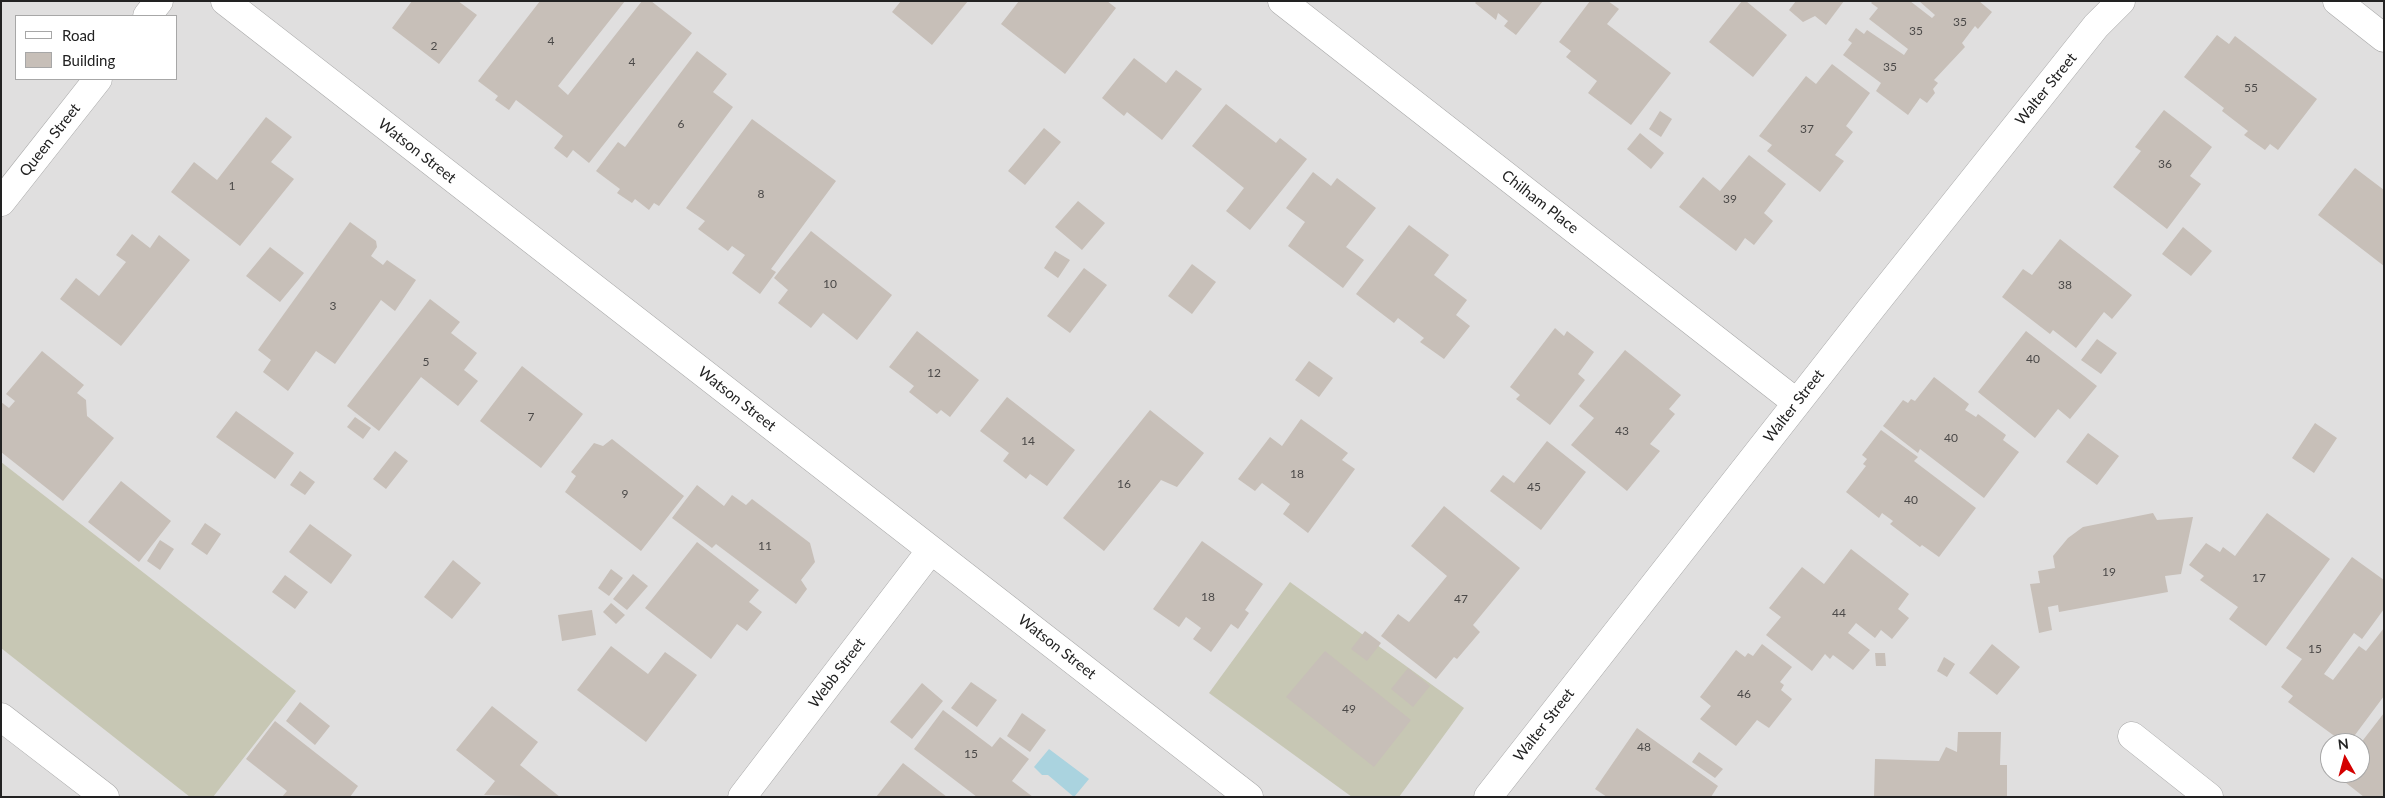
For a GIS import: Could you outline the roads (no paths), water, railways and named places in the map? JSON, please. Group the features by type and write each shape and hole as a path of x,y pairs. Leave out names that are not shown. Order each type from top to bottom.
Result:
{"street":[{"path":"148,15 158,1"},
{"name":"Watson Street","path":"225,1 1249,797"},
{"name":"Chilham Place","path":"1282,1 1797,403"},
{"path":"2337,1 2384,38"},
{"name":"Walter Street","path":"1488,797 2111,7"},
{"name":"Queen Street","path":"1,202 97,80"},
{"name":"Webb Street","path":"742,797 931,550"},
{"path":"1,717 105,797"},
{"path":"2132,736 2209,797"}],"water":[{"path":"1049,749 1089,779 1074,797 1048,775 1042,775 1034,767"}]}
